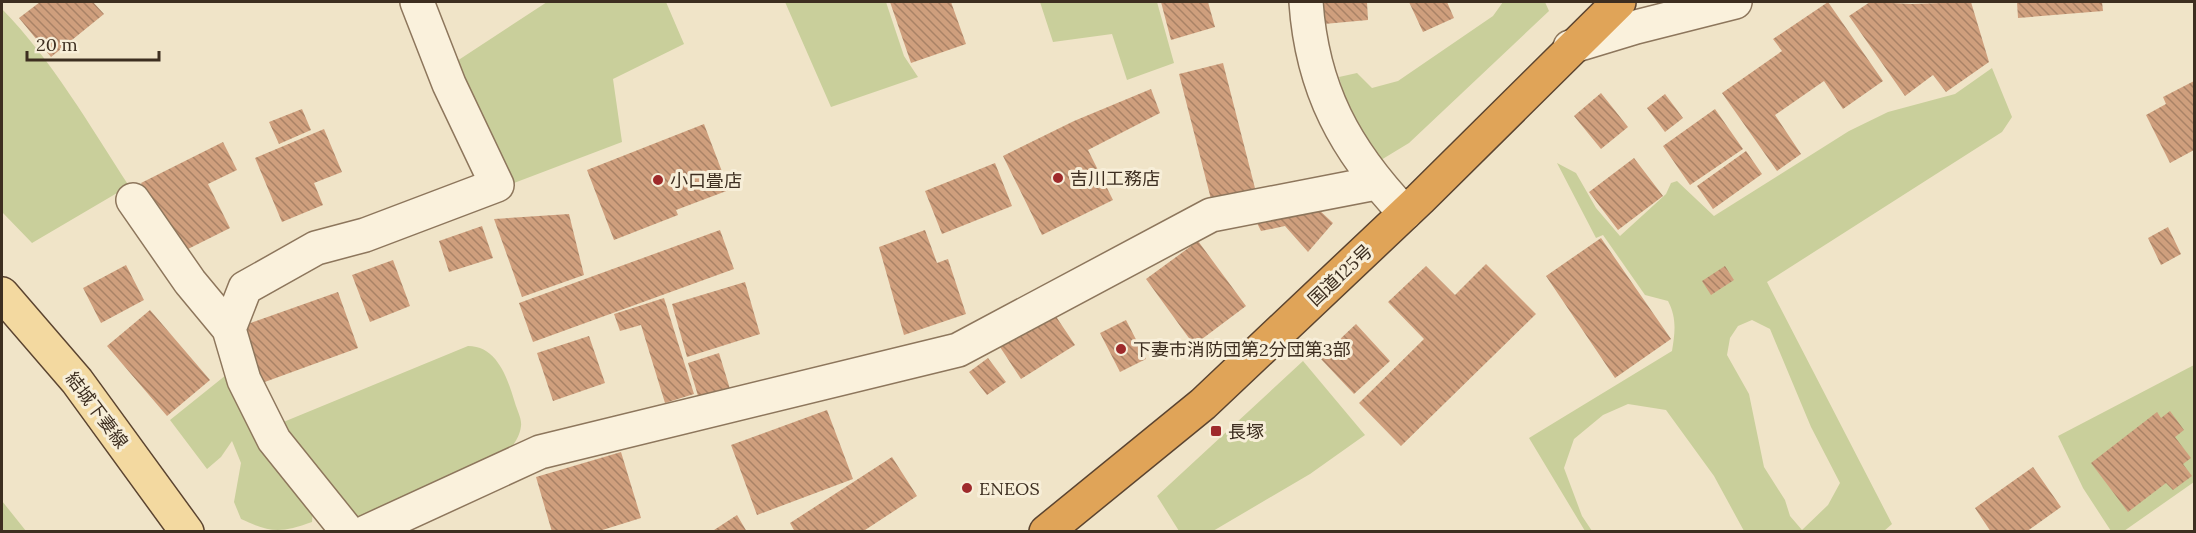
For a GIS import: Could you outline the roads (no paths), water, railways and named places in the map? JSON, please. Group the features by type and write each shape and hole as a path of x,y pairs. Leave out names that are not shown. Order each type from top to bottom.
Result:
{"highway":[{"name":"国道125号","path":"1046,531 1203,404 1405,213 1570,47 1619,2"}],"main road":[{"name":"結城下妻線","path":"2,294 77,381 187,531"}],"street":[{"path":"229,329 245,288 316,248 364,235 497,185 449,84 417,2"},
{"path":"1306,2 1309,42 1337,124 1376,183 1405,213"},
{"path":"1570,47 1636,27 1735,2"},
{"path":"366,531 540,452 958,351 1211,215 1376,183"},
{"path":"133,200 179,267 229,329 244,380 274,440 348,531"}],"place":[{"name":"吉川工務店","path":"1058,178"},
{"name":"小口畳店","path":"658,180"},
{"name":"下妻市消防団第2分団第3部","path":"1121,349"},
{"name":"長塚","path":"1216,431"},
{"name":"ENEOS","path":"967,488"}]}
